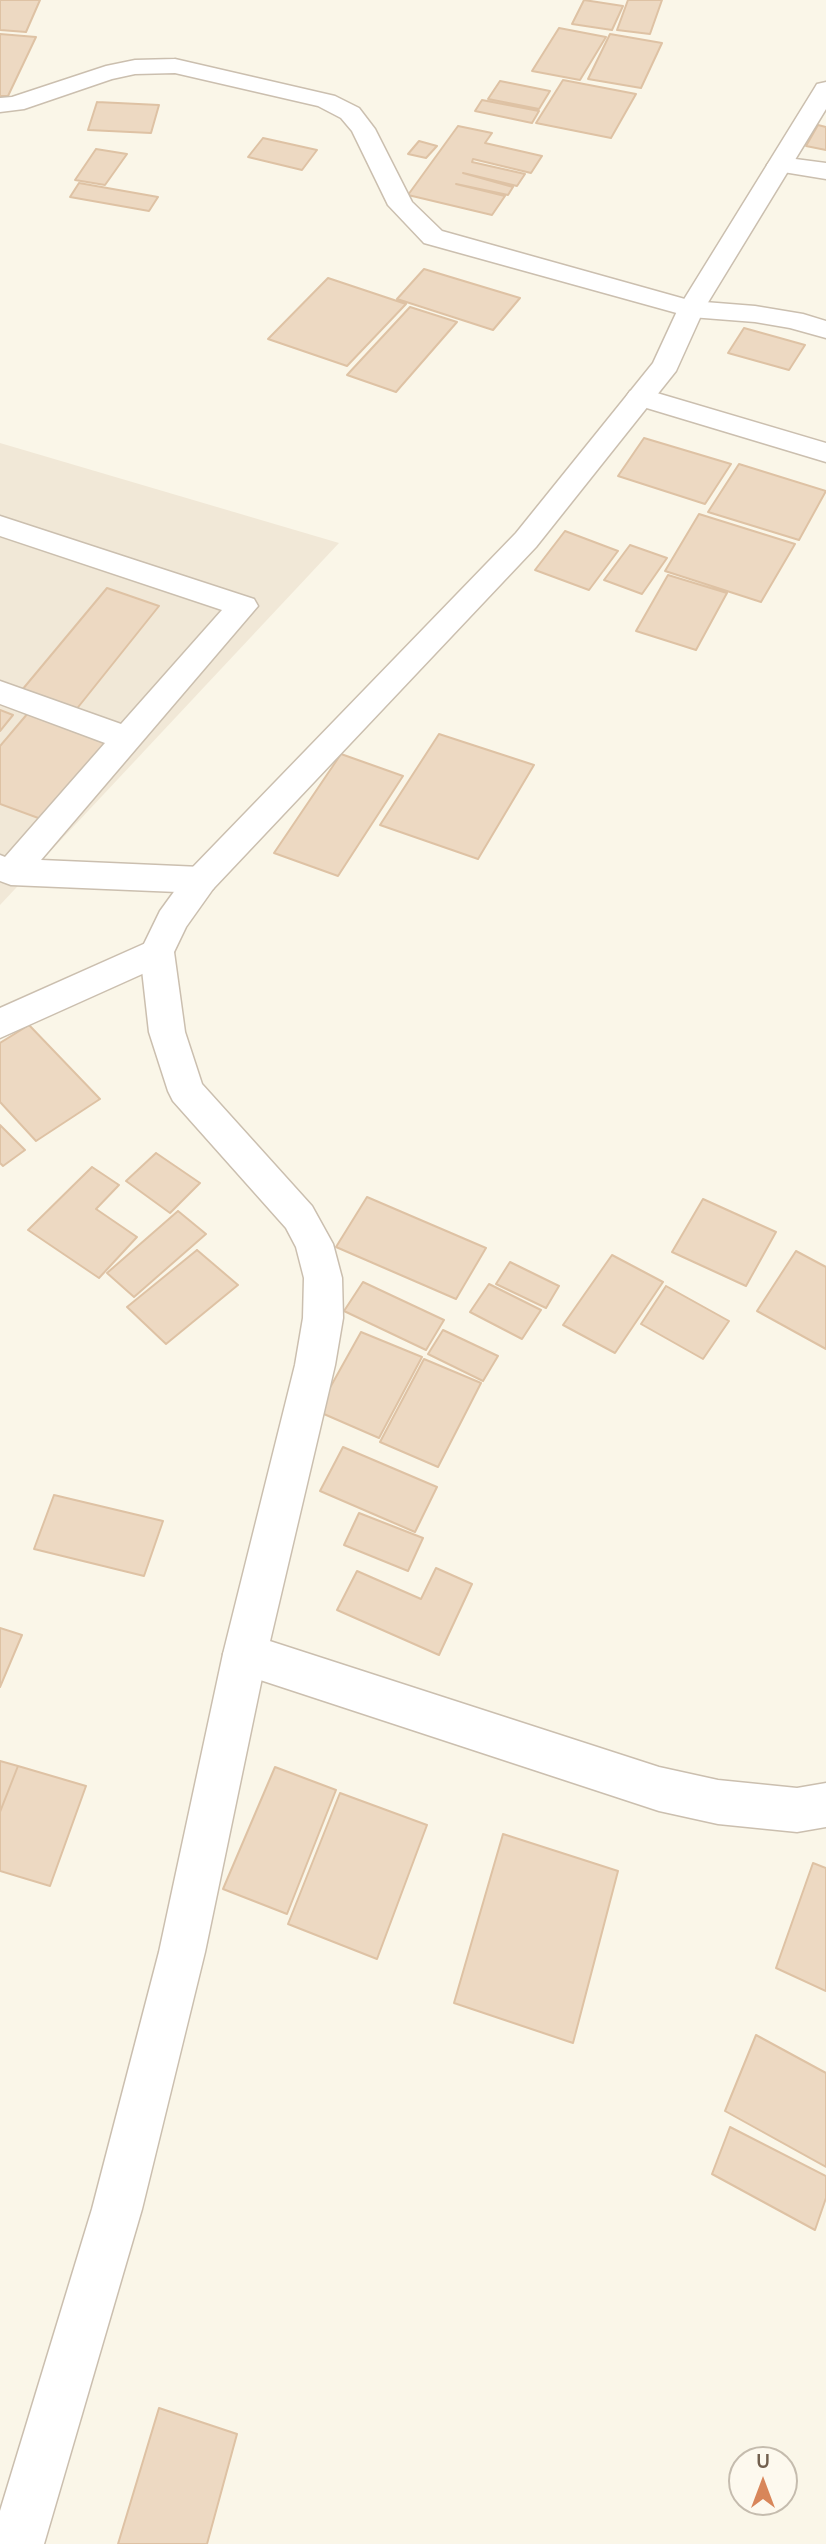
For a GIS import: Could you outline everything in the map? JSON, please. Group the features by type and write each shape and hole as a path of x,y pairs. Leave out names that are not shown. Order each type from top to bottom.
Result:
{"street":[{"path":"0,105 15,104 135,67 175,66 326,101 350,113 363,129 401,205 433,236 691,309 755,314 793,320 826,330"},
{"path":"17,2544 117,2209 182,1952 245,1654 315,1365 323,1318 323,1278 314,1244 299,1217 186,1091 167,1032 156,952 172,920 201,880 526,540 666,365 691,309 826,89"},
{"path":"780,165 826,171"},
{"path":"640,397 826,453"},
{"path":"0,526 243,607 128,739 6,870"},
{"path":"0,692 128,739"},
{"path":"6,870 201,880"},
{"path":"0,1024 156,952"},
{"path":"245,1654 659,1789 718,1802 797,1810 826,1805"}],"shaded area":[{"path":"0,443 339,543 0,905"}],"building":[{"path":"0,0 40,0 26,32 0,30"},
{"path":"584,0 623,6 612,30 572,24"},
{"path":"628,0 662,0 650,34 617,30"},
{"path":"559,28 606,37 580,80 532,71"},
{"path":"0,34 36,37 8,96 0,96"},
{"path":"610,34 662,43 641,88 588,79"},
{"path":"563,80 636,94 611,138 536,123"},
{"path":"500,81 550,91 539,109 488,99"},
{"path":"482,100 539,111 532,123 475,111"},
{"path":"97,102 159,105 151,133 88,130"},
{"path":"818,125 826,127 826,150 806,146"},
{"path":"458,126 492,133 485,143 542,156 531,173 473,159 472,162 525,174 517,186 463,173 513,187 508,195 456,184 505,196 492,215 408,195"},
{"path":"263,138 317,150 302,170 248,157"},
{"path":"419,141 437,146 426,158 408,154"},
{"path":"96,149 127,154 105,185 75,180"},
{"path":"79,183 158,197 149,211 70,197"},
{"path":"424,269 520,298 493,330 397,299"},
{"path":"328,278 406,304 347,366 268,339"},
{"path":"410,307 457,322 396,392 347,375"},
{"path":"744,328 805,345 789,370 728,353"},
{"path":"644,438 731,464 705,504 618,476"},
{"path":"739,464 826,491 799,540 708,512"},
{"path":"699,514 795,544 761,602 665,571"},
{"path":"565,531 618,551 589,590 535,570"},
{"path":"630,545 667,558 642,594 604,580"},
{"path":"668,575 727,593 696,650 636,631"},
{"path":"107,588 159,606 71,716 17,696"},
{"path":"34,706 105,743 41,819 0,804 0,746"},
{"path":"0,710 13,715 0,731"},
{"path":"439,734 534,765 478,859 380,825"},
{"path":"341,754 403,776 338,876 274,853"},
{"path":"29,1025 100,1099 36,1141 0,1102 0,1043"},
{"path":"0,1125 25,1150 3,1166 0,1163"},
{"path":"156,1153 200,1183 170,1213 126,1181"},
{"path":"92,1167 119,1185 96,1209 137,1237 99,1278 28,1230"},
{"path":"367,1197 486,1248 456,1299 336,1247"},
{"path":"703,1199 776,1232 746,1286 672,1252"},
{"path":"178,1211 206,1234 134,1297 107,1273"},
{"path":"197,1250 238,1285 166,1344 127,1307"},
{"path":"796,1251 826,1267 826,1349 757,1311"},
{"path":"612,1255 663,1282 615,1353 563,1325"},
{"path":"510,1262 559,1286 546,1308 496,1284"},
{"path":"363,1282 444,1320 426,1350 344,1311"},
{"path":"489,1284 541,1310 522,1339 470,1312"},
{"path":"666,1286 729,1321 703,1359 641,1324"},
{"path":"443,1330 498,1356 483,1381 428,1354"},
{"path":"361,1332 422,1357 379,1438 317,1411"},
{"path":"424,1359 481,1383 438,1467 380,1442"},
{"path":"343,1447 437,1487 415,1532 320,1491"},
{"path":"54,1495 163,1521 144,1576 34,1549"},
{"path":"359,1513 423,1538 408,1571 344,1545"},
{"path":"436,1568 472,1584 439,1655 337,1610 357,1571 421,1599"},
{"path":"0,1628 22,1635 0,1687"},
{"path":"0,1761 18,1766 0,1812"},
{"path":"18,1766 86,1786 50,1886 0,1871 0,1812"},
{"path":"275,1767 336,1790 287,1914 223,1889"},
{"path":"340,1793 427,1825 377,1959 288,1924"},
{"path":"503,1834 618,1871 573,2043 454,2003"},
{"path":"813,1863 826,1868 826,1991 776,1968"},
{"path":"756,2035 826,2073 826,2167 725,2111"},
{"path":"730,2127 826,2176 826,2198 815,2230 712,2174"},
{"path":"159,2408 237,2434 207,2544 118,2544"}]}
